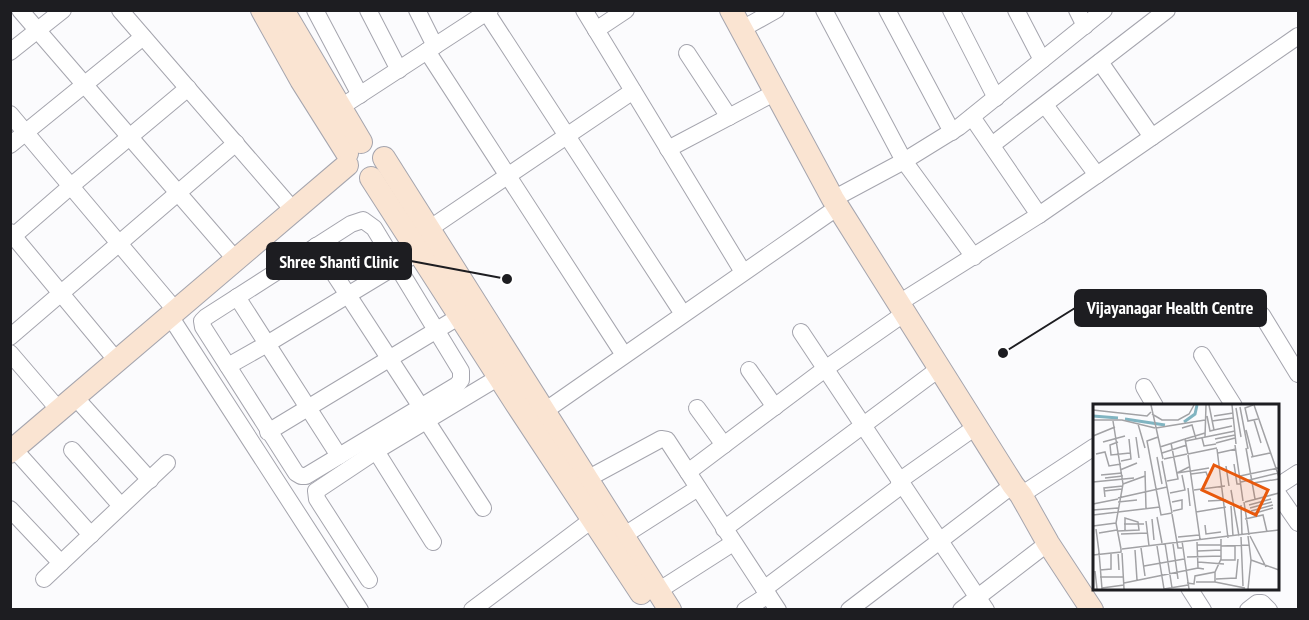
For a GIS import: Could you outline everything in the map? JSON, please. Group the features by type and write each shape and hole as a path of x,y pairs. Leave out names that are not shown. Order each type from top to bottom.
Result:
{"street":[{"path":"20,10 236,260"},
{"path":"10,52 63,10"},
{"path":"120,10 294,211"},
{"path":"262,10 301,80 352,153"},
{"path":"283,10 341,107 352,153 354,176 371,178 381,171 384,158"},
{"path":"315,10 360,95"},
{"path":"368,10 399,70"},
{"path":"417,10 431,49 507,175 624,355"},
{"path":"584,10 743,272"},
{"path":"596,30 626,10"},
{"path":"776,10 737,20 836,203 1017,490 1086,607"},
{"path":"824,10 904,161 974,257"},
{"path":"887,10 952,132"},
{"path":"951,10 996,98"},
{"path":"1016,10 1042,60"},
{"path":"1077,10 1085,26"},
{"path":"536,416 743,272 836,203 952,132 1104,10"},
{"path":"992,146 1167,10"},
{"path":"341,107 431,49 466,17 488,12 683,314"},
{"path":"688,472 902,308 1299,36"},
{"path":"10,145 143,37"},
{"path":"687,53 729,117"},
{"path":"1100,62 1152,137"},
{"path":"117,361 12,236 188,88"},
{"path":"429,229 633,91"},
{"path":"668,149 776,92"},
{"path":"1045,105 1097,175"},
{"path":"10,114 120,244 173,313 360,608 341,609"},
{"path":"972,117 1039,215"},
{"path":"10,337 236,143"},
{"path":"91,535 12,450 294,211 352,153 374,143 382,152 429,229 507,372 536,416 592,519 660,603"},
{"path":"371,178 459,316 507,372"},
{"path":"369,580 317,499 316,491 376,451 424,414 461,380 461,371 374,228 363,220 351,224 206,316 202,321 268,432 296,473 301,476 306,476 339,456 424,414 507,372"},
{"path":"316,246 483,508"},
{"path":"228,366 419,252"},
{"path":"237,297 339,456"},
{"path":"1262,315 1299,374"},
{"path":"268,432 459,316"},
{"path":"801,332 982,603"},
{"path":"10,353 150,480"},
{"path":"1202,355 1233,404"},
{"path":"660,603 729,536 940,368"},
{"path":"749,370 775,407"},
{"path":"1144,387 1154,404"},
{"path":"696,408 724,445"},
{"path":"536,416 587,479 623,536 660,603"},
{"path":"745,609 901,483 977,426"},
{"path":"587,479 664,438 670,443 778,609"},
{"path":"849,609 939,540 1017,490 1093,448"},
{"path":"72,450 121,506"},
{"path":"376,451 432,542"},
{"path":"44,579 167,463"},
{"path":"1299,473 1279,484 1299,523"},
{"path":"623,536 698,488"},
{"path":"10,509 61,563"},
{"path":"472,609 592,519"},
{"path":"961,609 982,603 1048,543"},
{"path":"1190,590 1203,609"},
{"path":"1248,609 1259,602 1269,609"}],"place":[{"name":"Shree Shanti Clinic","path":"507,279"},
{"name":"Vijayanagar Health Centre","path":"1003,353"}]}
